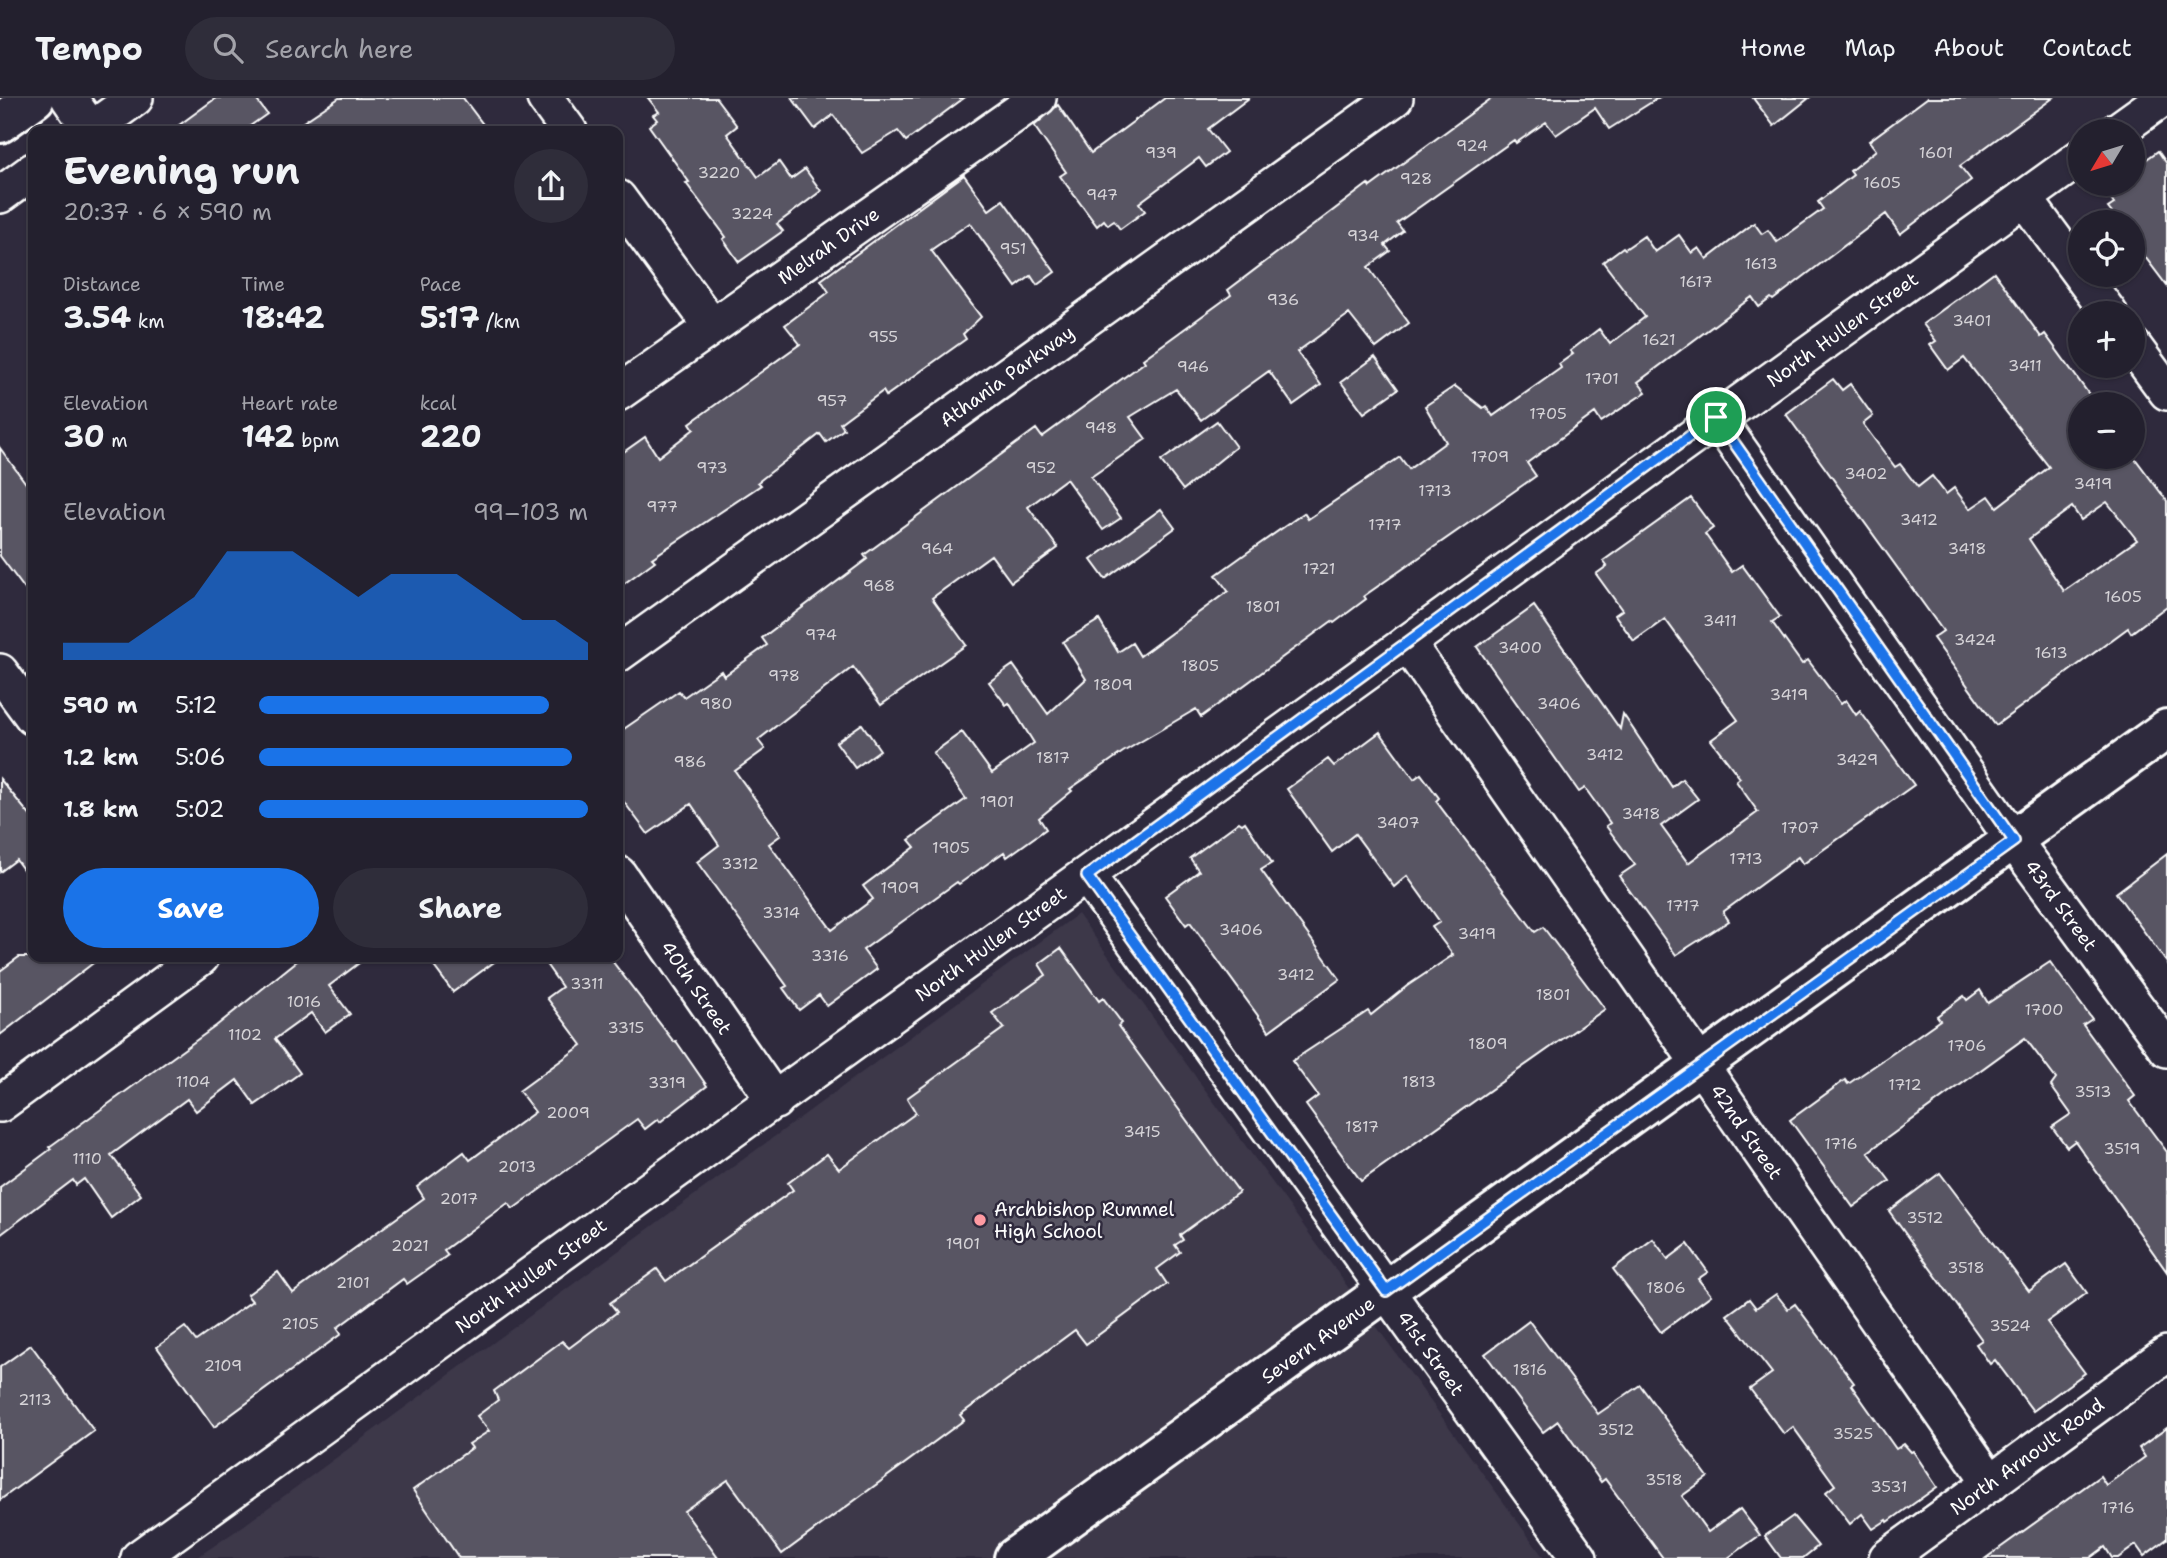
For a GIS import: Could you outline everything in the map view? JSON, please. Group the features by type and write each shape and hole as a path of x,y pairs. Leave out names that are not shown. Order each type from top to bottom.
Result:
{"main road":[{"path":"0,123 35,98"},
{"name":"Severn Avenue","path":"1014,1558 2167,729"}],"street":[{"path":"69,98 88,126"},
{"path":"98,126 135,98"},
{"path":"545,98 565,126"},
{"name":"Melrah Drive","path":"623,389 1038,98"},
{"name":"Athania Parkway","path":"623,650 1395,98"},
{"path":"2134,119 2163,98"},
{"name":"North Hullen Street","path":"139,1558 1087,876 1716,417 2068,166"},
{"path":"0,195 28,175"},
{"path":"2024,198 2100,301"},
{"path":"623,205 711,325"},
{"path":"2145,362 2167,392"},
{"name":"43rd Street","path":"1716,417 2014,841 2167,1049"},
{"name":"42nd Street","path":"1407,643 1991,1483"},
{"path":"0,672 28,710"},
{"name":"41st Street","path":"1087,876 1579,1558"},
{"name":"40th Street","path":"623,881 775,1101"},
{"path":"0,1104 194,962"},
{"name":"North Arnoult Road","path":"1887,1558 2167,1354"}],"shaded area":[{"name":"Archbishop Rummel High School","path":"1078,914 1544,1558 196,1558 243,1526"}],"building":[{"path":"216,98 255,98 267,114 250,126 178,126"},
{"path":"339,98 463,98 484,126 297,126"},
{"path":"648,98 716,98 737,126 727,134 758,177 779,162 791,179 805,169 821,191 777,224 783,231 739,262 723,239 726,237 649,126 657,120 653,115 659,112"},
{"path":"792,98 964,98 906,141 898,131 862,153 833,115 815,129"},
{"path":"1165,98 1249,98 1208,129 1226,152 1206,167 1199,158 1139,203 1145,211 1120,229 1114,221 1108,225 1104,220 1097,226 1060,176 1066,172 1034,126 1058,105 1091,153"},
{"path":"1492,98 1658,98 1609,129 1595,108 1556,135 1546,122 1516,143 1514,140 1397,223 1403,231 1385,245 1390,251 1368,267 1409,323 1376,348 1349,314 1297,352 1321,385 1293,405 1269,371 1201,420 1176,389 1130,417 1146,439 1091,477 1121,518 1103,530 1066,479 1028,507 1058,548 1011,582 991,555 932,598 966,645 881,705 853,667 758,740 765,749 735,771 781,835 769,844 832,930 873,899 863,886 915,847 909,840 966,799 933,753 962,732 992,773 1034,743 1009,703 1006,705 989,682 1013,665 1048,714 1086,679 1063,642 1099,620 1118,652 1132,643 1140,656 1228,591 1216,575 1248,552 1304,513 1308,519 1400,457 1409,469 1446,442 1425,406 1455,386 1483,408 1486,406 1493,416 1561,368 1559,364 1573,354 1570,351 1599,329 1610,344 1645,317 1603,262 1623,247 1625,249 1644,236 1655,252 1679,235 1692,253 1699,248 1707,259 1754,223 1762,234 1768,230 1777,242 1823,209 1818,202 1853,175 1850,171 1876,150 1869,141 1927,98 2053,98 1960,166 1971,180 1900,234 1886,214 1773,300 1771,298 1759,307 1752,297 1638,382 1646,392 1601,422 1595,413 1527,463 1536,476 1364,596 1366,599 1334,623 1332,621 1201,717 1196,709 1123,752 1070,789 1072,791 1039,818 1046,829 1007,857 1004,852 959,884 957,882 863,950 877,969 827,1006 819,995 799,1010 783,988 787,986 697,862 719,845 691,804 648,834 623,801 623,730 679,691 684,697 721,671 724,676 767,645 762,638 867,559 864,555 1036,429 1042,437 1231,295 1228,290 1368,184 1370,187"},
{"path":"1753,98 1809,98 1774,126"},
{"path":"2158,151 2167,164 2167,286 2145,257 2145,210 2108,208 2114,204 2108,196 2146,196 2146,160"},
{"path":"964,175 989,210 1003,200 1055,272 1037,285 1031,276 1016,287 970,223 931,250 981,317 963,334 966,339 886,396 883,391 840,423 844,429 826,442 820,434 758,482 761,485 652,558 655,561 623,584 623,452 645,437 658,457 694,429 690,423 800,344 785,325 829,292 821,280"},
{"path":"1994,272 2041,337 2045,334 2068,366 2068,378 2077,378 2087,392 2068,392 2068,469 2143,469 2167,501 2167,606 2131,633 2128,628 1996,725 1933,638 1943,631 1786,414 1833,379 1842,390 1850,384 1873,416 1863,424 1895,467 1900,464 1918,487 1932,476 1946,494 1954,488 1970,509 1989,496 1997,507 2049,467 1964,358 1948,370 1930,345 1936,341 1923,324","holes":["2107,502 2137,540 2064,591 2029,539 2072,507 2081,520"]},
{"path":"1375,357 1398,389 1364,413 1341,382"},
{"path":"1217,421 1236,447 1183,490 1161,461"},
{"path":"0,448 28,486 28,593 0,556"},
{"path":"1691,498 1713,528 1705,534 1732,572 1742,565 1780,617 1772,622 1802,664 1808,660 1841,704 1846,700 1856,715 1860,711 1914,785 1803,864 1798,857 1723,912 1729,921 1676,955 1619,876 1635,865 1606,826 1610,823 1585,788 1579,792 1477,647 1534,606 1620,729 1623,714 1672,787 1682,779 1698,799 1661,826 1688,863 1758,812 1736,781 1740,778 1711,740 1738,720 1665,619 1634,641 1615,615 1622,610 1596,574 1607,566 1603,561"},
{"path":"1161,509 1175,528 1105,579 1091,560"},
{"path":"862,724 880,750 855,768 836,742"},
{"path":"1380,732 1414,779 1421,774 1439,798 1436,801 1535,932 1543,927 1605,1009 1361,1181 1306,1105 1318,1096 1292,1061 1368,1011 1371,1015 1407,986 1453,955 1432,927 1440,922 1407,876 1394,887 1355,834 1332,852 1287,789 1328,759 1334,766"},
{"path":"0,779 28,813 28,876 16,860 0,872"},
{"path":"1239,822 1245,822 1272,863 1261,870 1340,979 1269,1031 1190,922 1186,925 1165,896 1199,871 1190,858"},
{"path":"2167,854 2167,963 2116,893"},
{"path":"1061,948 1099,1001 1103,998 1122,1023 1118,1026 1239,1192 1180,1235 1183,1240 1175,1245 1180,1252 1157,1269 1167,1284 1086,1344 1075,1330 960,1415 964,1420 782,1554 728,1480 684,1511 718,1558 459,1558 413,1490 472,1448 469,1444 489,1431 477,1416 498,1400 494,1391 562,1341 569,1348 617,1312 610,1303 657,1269 666,1281 793,1190 788,1183 827,1154 839,1169 916,1113 907,1098 1004,1028 992,1013 1046,975 1039,964"},
{"path":"19,957 28,957 28,962 95,962 0,1035 0,971"},
{"path":"296,962 360,962 329,986 350,1014 325,1032 311,1013 275,1039 300,1073 255,1105 237,1080 196,1111 187,1099 111,1155 141,1195 111,1218 84,1179 76,1185 73,1180 0,1235 0,1187 51,1149 49,1147 216,1026"},
{"path":"431,962 494,962 453,992"},
{"path":"544,962 613,962 674,1042 676,1041 707,1086 660,1122 658,1119 645,1129 637,1119 513,1209 508,1203 444,1250 448,1255 407,1284 403,1279 337,1328 341,1334 214,1427 157,1347 185,1327 196,1341 252,1301 247,1295 278,1272 293,1293 424,1198 417,1187 464,1152 470,1160 535,1112 519,1091 582,1045 547,998 562,987"},
{"path":"2050,962 2092,1019 2083,1025 2135,1096 2129,1101 2167,1152 2167,1272 2075,1141 2067,1147 2052,1127 2071,1114 2051,1086 2056,1079 2025,1038 1868,1152 1890,1181 1853,1207 1790,1120 1845,1080 1848,1084 1940,1020 1937,1016 1964,996 1967,1000 1980,990 1988,1003"},
{"path":"1940,1173 2029,1291 2066,1264 2087,1293 2047,1322 2085,1373 2033,1411 1995,1360 1990,1364 1976,1344 1982,1340 1889,1211"},
{"path":"1653,1239 1668,1259 1688,1244 1708,1272 1698,1279 1711,1295 1661,1332 1613,1269"},
{"path":"1776,1294 1788,1309 1795,1304 1854,1383 1851,1385 1896,1449 1904,1444 1913,1451 1937,1487 1888,1522 1887,1520 1873,1529 1862,1514 1850,1524 1826,1492 1835,1485 1793,1427 1784,1434 1750,1389 1772,1373 1727,1315 1749,1299 1756,1308"},
{"path":"1529,1321 1598,1414 1640,1385 1708,1477 1682,1496 1708,1532 1740,1509 1760,1535 1728,1558 1663,1558 1605,1479 1601,1482 1558,1421 1543,1432 1485,1354"},
{"path":"31,1345 94,1431 0,1500 0,1367"},
{"path":"2167,1428 2167,1539 2144,1556 2136,1545 2118,1558 2112,1558 2105,1547 2090,1558 1986,1558 2100,1476 2106,1485 2145,1457 2139,1448"},
{"path":"1793,1516 1818,1546 1803,1558 1781,1558 1765,1536"}],"place":[{"name":"Archbishop Rummel High School","path":"980,1220"}],"route":[{"path":"1716,417 2014,841 1386,1291 1087,876 1716,417"}]}
